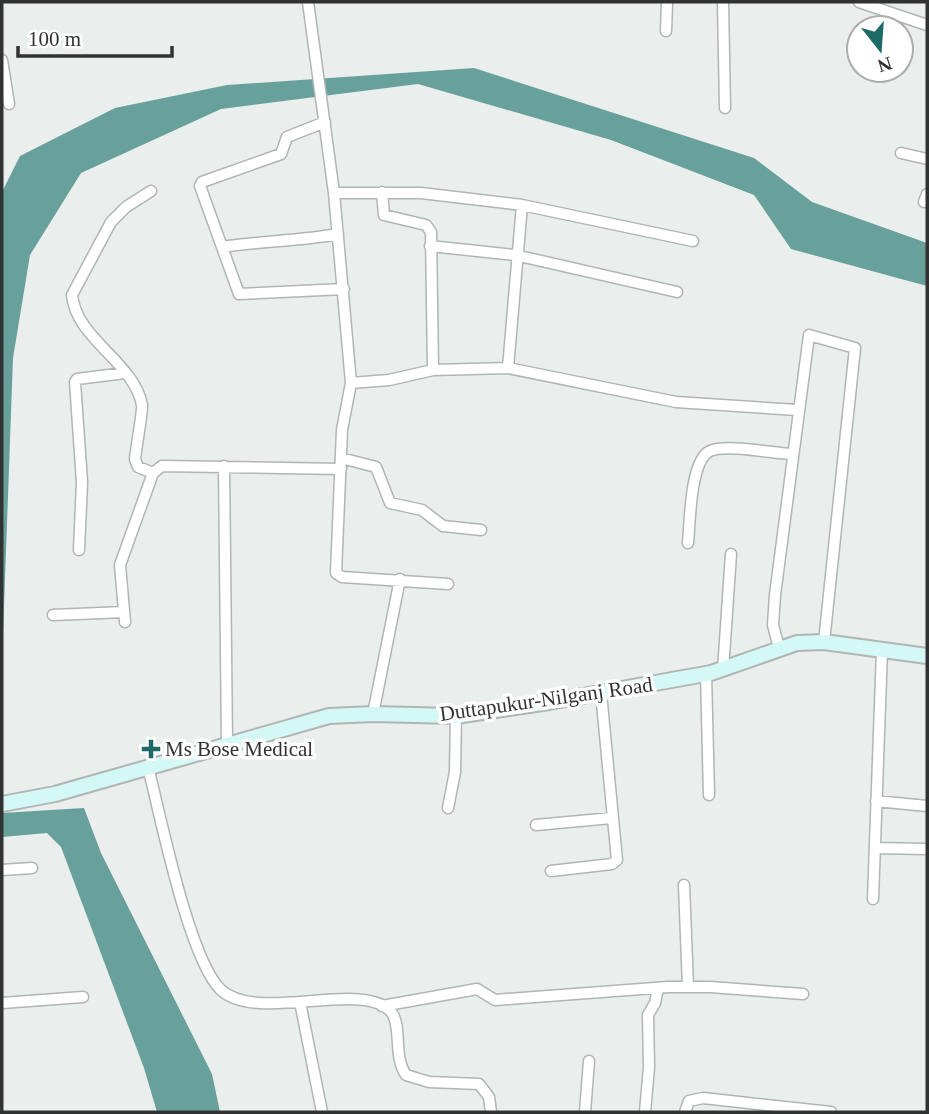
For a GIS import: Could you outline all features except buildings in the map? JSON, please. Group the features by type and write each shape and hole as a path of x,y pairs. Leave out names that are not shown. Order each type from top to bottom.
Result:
{"main road":[{"name":"Duttapukur-Nilganj Road","path":"2,804 55,794 329,716 456,716 706,674 797,643 824,642 927,656"}],"street":[{"path":"308,2 334,193 351,383 342,430 337,573 342,576 448,584"},
{"path":"666,31 667,2"},
{"path":"723,2 725,108"},
{"path":"859,2 927,25"},
{"path":"2,60 9,104"},
{"path":"325,122 287,137 281,154 200,184 240,295 344,289"},
{"path":"901,153 927,159"},
{"path":"151,191 126,207 111,222 72,295 87,328 125,373 143,407 137,431 136,463 153,473"},
{"path":"334,193 382,192 522,205 693,241"},
{"path":"382,192 384,215 426,225 431,232 433,370"},
{"path":"508,368 515,255 522,205"},
{"path":"222,247 280,239 308,240 338,234"},
{"path":"430,246 515,255 677,292"},
{"path":"779,648 773,615 807,336 854,345 850,410 824,642"},
{"path":"351,383 388,380 433,370 508,368 676,402 797,410"},
{"path":"79,550 82,482 75,382 77,379 125,373"},
{"path":"688,543 696,472 705,455 711,451 741,450 791,454"},
{"path":"52,615 124,617 119,575 122,557 153,473 162,466 341,464 376,467 390,503 422,510 443,526 481,530"},
{"path":"224,466 227,744"},
{"path":"723,670 731,554"},
{"path":"373,714 400,579"},
{"path":"873,899 883,650"},
{"path":"706,674 709,795"},
{"path":"551,872 616,862 601,693"},
{"path":"448,808 455,772 456,716"},
{"path":"148,767 179,890 212,979 234,998 266,1003 359,999 382,1006 391,1013 395,1021 397,1051 406,1075 429,1082 479,1084 489,1097 491,1112"},
{"path":"876,801 927,806"},
{"path":"536,825 612,818"},
{"path":"875,848 927,849"},
{"path":"2,870 32,868"},
{"path":"684,885 688,987"},
{"path":"382,1006 477,989 495,1000 688,987 803,995"},
{"path":"645,1112 649,1067 648,1015 655,1003 658,988"},
{"path":"2,1003 83,996"},
{"path":"300,1002 322,1112"},
{"path":"585,1112 589,1061"},
{"path":"685,1112 689,1101 703,1098 831,1112"}],"water":[{"path":"474,68 754,158 812,202 927,243 927,286 791,249 754,195 611,140 418,84 221,109 81,173 30,255 13,358 2,662 2,192 20,156 115,108 227,85"},
{"path":"84,808 101,853 212,1074 220,1112 157,1112 144,1068 61,847 47,833 2,837 2,813"}],"place":[{"name":"Ms Bose Medical","path":"151,749"}]}
